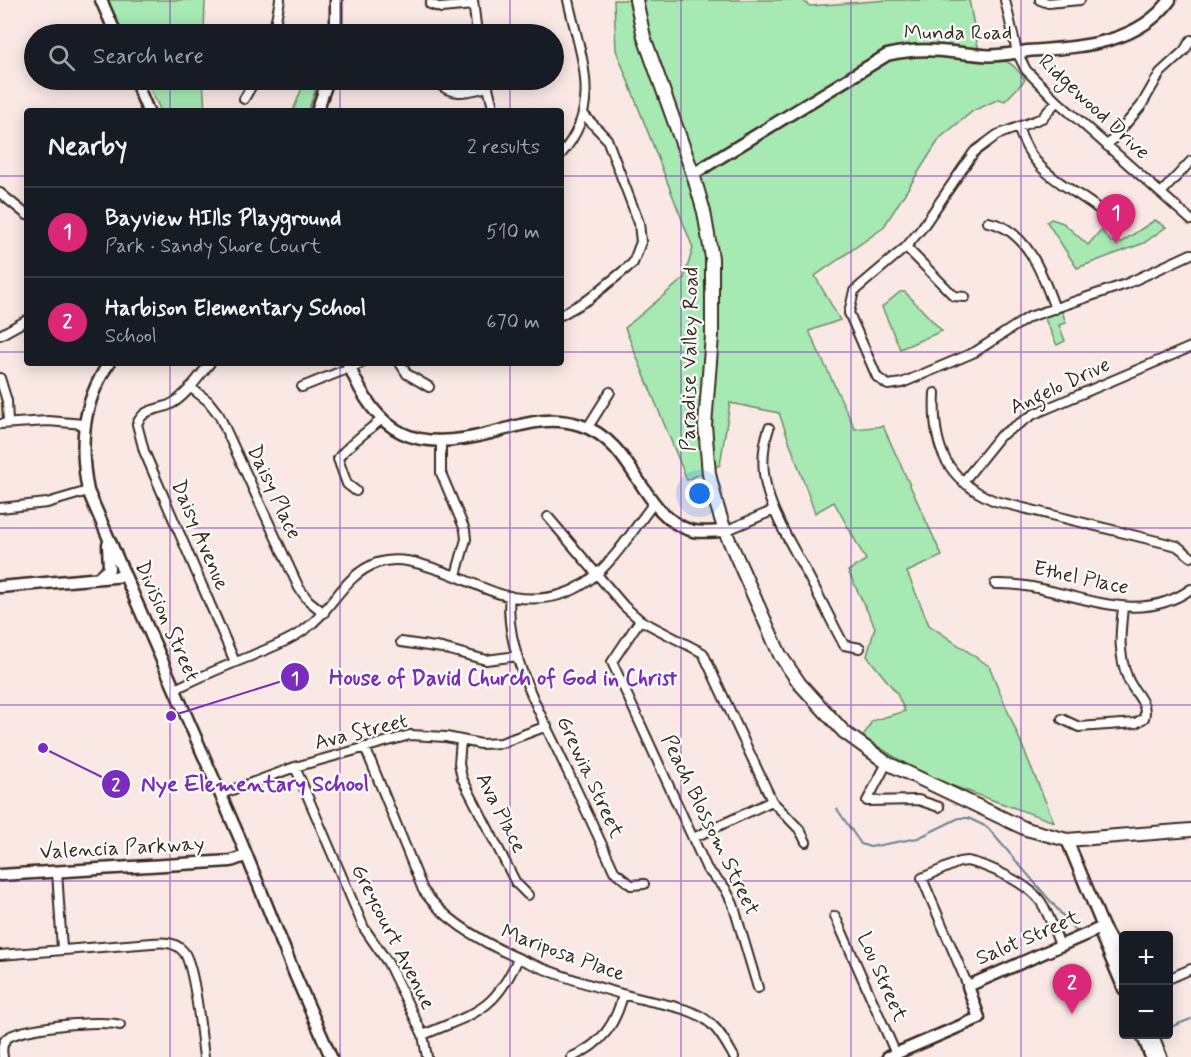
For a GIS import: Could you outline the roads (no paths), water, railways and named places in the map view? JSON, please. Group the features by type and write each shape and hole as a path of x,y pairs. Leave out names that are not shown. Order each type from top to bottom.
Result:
{"main road":[{"path":"101,0 112,24"},
{"path":"336,0 336,24"},
{"name":"Paradise Valley Road","path":"636,0 644,37 693,174 704,212 714,291 706,384 705,445 712,485 725,531 780,655 800,684 844,732 887,763 1026,829 1067,840 1191,830"},
{"name":"Munda Road","path":"693,174 887,54 910,49 940,49 984,56 1079,47 1115,39 1155,16 1170,0"},
{"path":"139,90 147,108"},
{"path":"318,108 324,90"},
{"name":"Division Street","path":"107,366 95,387 84,424 82,440 88,491 221,794 331,1057"},
{"path":"349,366 363,397 381,420 411,436 441,441 472,438 538,421 556,420 588,428 618,450 654,503 671,520 692,530 725,531"},
{"path":"96,579 105,575 110,569 107,535"},
{"path":"0,587 125,576"},
{"path":"1067,840 1103,927 1119,956"},
{"name":"Valencia Parkway","path":"0,875 231,861 245,856"},
{"path":"1103,927 1102,937 1122,985"},
{"name":"Salot Street","path":"968,986 1103,927"},
{"path":"892,1055 979,1018 968,986"},
{"path":"1144,1039 1151,1057"},
{"path":"1154,1039 1161,1057"}],"street":[{"path":"275,24 280,0"},
{"path":"564,150 577,132 584,115 586,80 568,0"},
{"name":"Ridgewood Drive","path":"1005,0 1017,52 1026,70 1057,101 1191,220"},
{"path":"1041,0 1048,3 1080,0"},
{"path":"430,4 441,8 473,2 476,24"},
{"path":"1107,146 1141,106 1160,73 1184,51 1191,40"},
{"path":"244,99 249,90"},
{"path":"449,90 457,93 466,90"},
{"path":"489,90 493,108"},
{"path":"1057,101 1042,118 998,135 968,158 922,228 906,247 854,291 849,313 875,373 888,385 902,384 975,352 1029,317 1126,284 1191,254"},
{"path":"564,313 589,299 633,263 641,242 639,223 607,139 584,115"},
{"path":"1018,127 1029,153 1043,171 1061,185 1085,197 1117,227"},
{"path":"1161,193 1191,161"},
{"path":"0,194 24,213"},
{"path":"988,222 1008,228 1026,247 1046,283 1054,309"},
{"path":"906,247 954,296 965,297"},
{"path":"0,335 24,322"},
{"name":"Angelo Drive","path":"963,482 1000,436 1034,414 1190,350"},
{"path":"190,387 208,366"},
{"path":"302,387 347,366"},
{"path":"402,366 407,374 429,387"},
{"path":"0,378 7,401 4,424 48,421 84,424"},
{"name":"Daisy Avenue","path":"190,387 170,405 147,411 139,421 139,434 144,451 235,662"},
{"name":"Daisy Place","path":"190,387 219,415 299,588 308,600 324,613"},
{"path":"588,428 610,392"},
{"path":"935,393 934,418 938,443 948,464 963,482 995,501 1177,546 1191,557"},
{"path":"356,490 347,484 338,459 341,451 354,444 381,420"},
{"path":"769,428 764,443 764,474 772,511 844,645 860,648"},
{"path":"441,441 441,472 465,530 466,539 456,575"},
{"path":"0,508 47,503 88,491"},
{"path":"175,689 290,639 324,613 353,576 375,564 392,560 401,561 456,575 510,596 537,598 555,595 597,577 654,503"},
{"path":"725,531 772,511"},
{"path":"548,517 597,577 640,620 696,647 703,653 772,801 800,830 806,842"},
{"name":"Ethel Place","path":"995,584 1016,583 1123,608 1165,603 1191,589"},
{"name":"Grewia Street","path":"510,596 510,627 518,656 547,726 614,871 632,885 644,884"},
{"path":"1062,719 1079,727 1136,723 1144,718 1145,707 1129,681 1120,657 1123,608"},
{"name":"Peach Blossom Street","path":"640,620 612,663 707,869 725,888 733,904 758,988"},
{"path":"401,642 442,648 486,660 518,656"},
{"name":"Ava Street","path":"221,794 295,768 410,735 429,735 481,744 501,743 547,726"},
{"name":"Ava Place","path":"461,740 459,764 462,778 516,883 528,895"},
{"name":"Mariposa Place","path":"365,747 423,890 431,900 486,944 518,959 623,995 695,1014 710,1023 734,1057"},
{"path":"887,763 867,801 918,800 939,807"},
{"name":"Greycourt Avenue","path":"295,768 364,928 388,963 423,1035 427,1057"},
{"path":"693,838 772,801"},
{"path":"968,986 922,878 959,862 967,861 1019,883 1032,891 1042,902 1060,945"},
{"path":"57,871 62,949"},
{"name":"Lou Street","path":"835,916 892,1055"},
{"path":"0,956 164,942 182,950 190,964 204,1057"},
{"path":"423,1035 482,1009 496,998 506,984 518,959"},
{"path":"1173,977 1191,969"},
{"path":"572,1057 600,1040 614,1025 623,995"},
{"path":"3,1057 4,1044 9,1037 55,1026 108,1021 120,1025"}],"waterway":[{"path":"837,809 861,844 870,847 918,838 959,818 968,818 987,827 1077,932"},
{"path":"1173,1026 1191,1019"}],"place":[{"name":"Bayview HIlls Playground","path":"1116,244"},
{"name":"House of David Church of God in Christ","path":"171,716"},
{"name":"Nye Elementary School","path":"43,748"},
{"name":"Harbison Elementary School","path":"1072,1014"}]}
